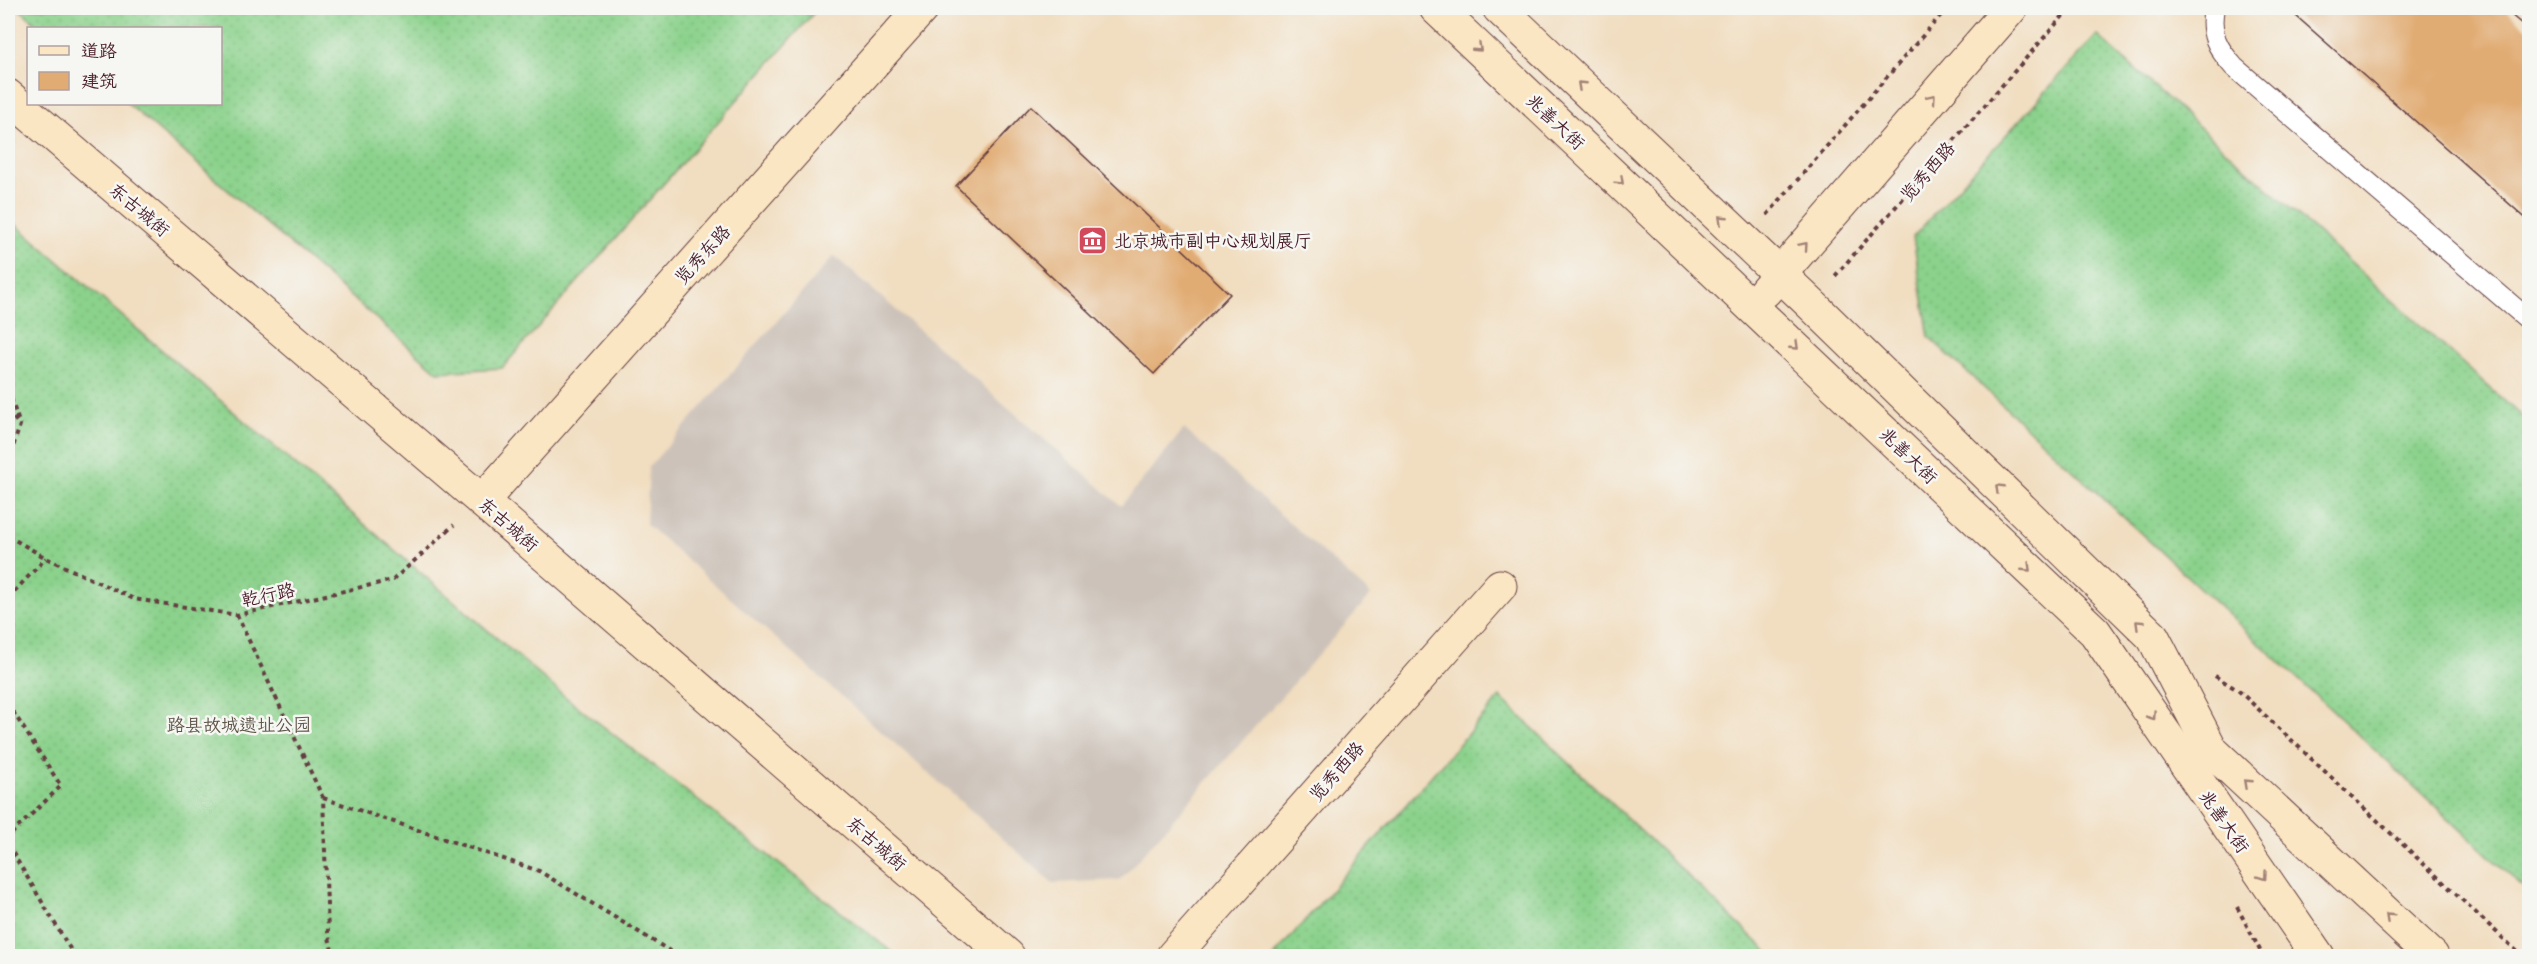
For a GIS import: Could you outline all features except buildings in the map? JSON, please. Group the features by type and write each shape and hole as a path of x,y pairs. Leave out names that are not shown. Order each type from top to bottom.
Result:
{"street":[{"name":"览秀东路","path":"482,501 922,8"},
{"name":"兆善大街","path":"1436,8 2095,632 2318,957"},
{"name":"兆善大街","path":"1499,8 1745,240 2153,637 2212,750 2432,957"},
{"path":"1752,306 2011,8"},
{"name":"东古城街","path":"8,96 482,501 1008,957"},
{"name":"览秀西路","path":"1173,957 1500,586"}],"lane":[{"path":"2214,8 2211,32 2219,51 2234,67 2529,321"}],"path":[{"path":"1745,240 1947,8"},
{"name":"览秀西路","path":"1811,304 2070,8"},
{"path":"8,390 20,424 8,463"},
{"path":"8,411 20,424"},
{"name":"乾行路","path":"8,536 46,558 134,599 237,615 393,580 429,545 482,501"},
{"path":"8,598 46,558"},
{"path":"237,615 323,798 328,932 333,957"},
{"path":"2210,673 2238,691 2522,957"},
{"path":"8,704 61,786 8,837"},
{"path":"323,798 539,871 678,957"},
{"path":"8,845 72,952 69,957"}],"shaded area":[{"path":"834,256 1121,506 1184,429 1371,595 1120,880 1053,883 646,524 649,467"}],"green space":[{"path":"18,8 818,8 502,368 438,372 129,105 222,105 222,27 41,27"},
{"path":"2097,35 2529,423 2529,893 1929,337 1913,237"},
{"name":"路县故城遗址公园","path":"8,218 563,695 897,956 8,956"},
{"path":"1500,697 1772,956 1274,956"}],"place":[{"name":"北京城市副中心规划展厅","path":"1093,240"}]}
